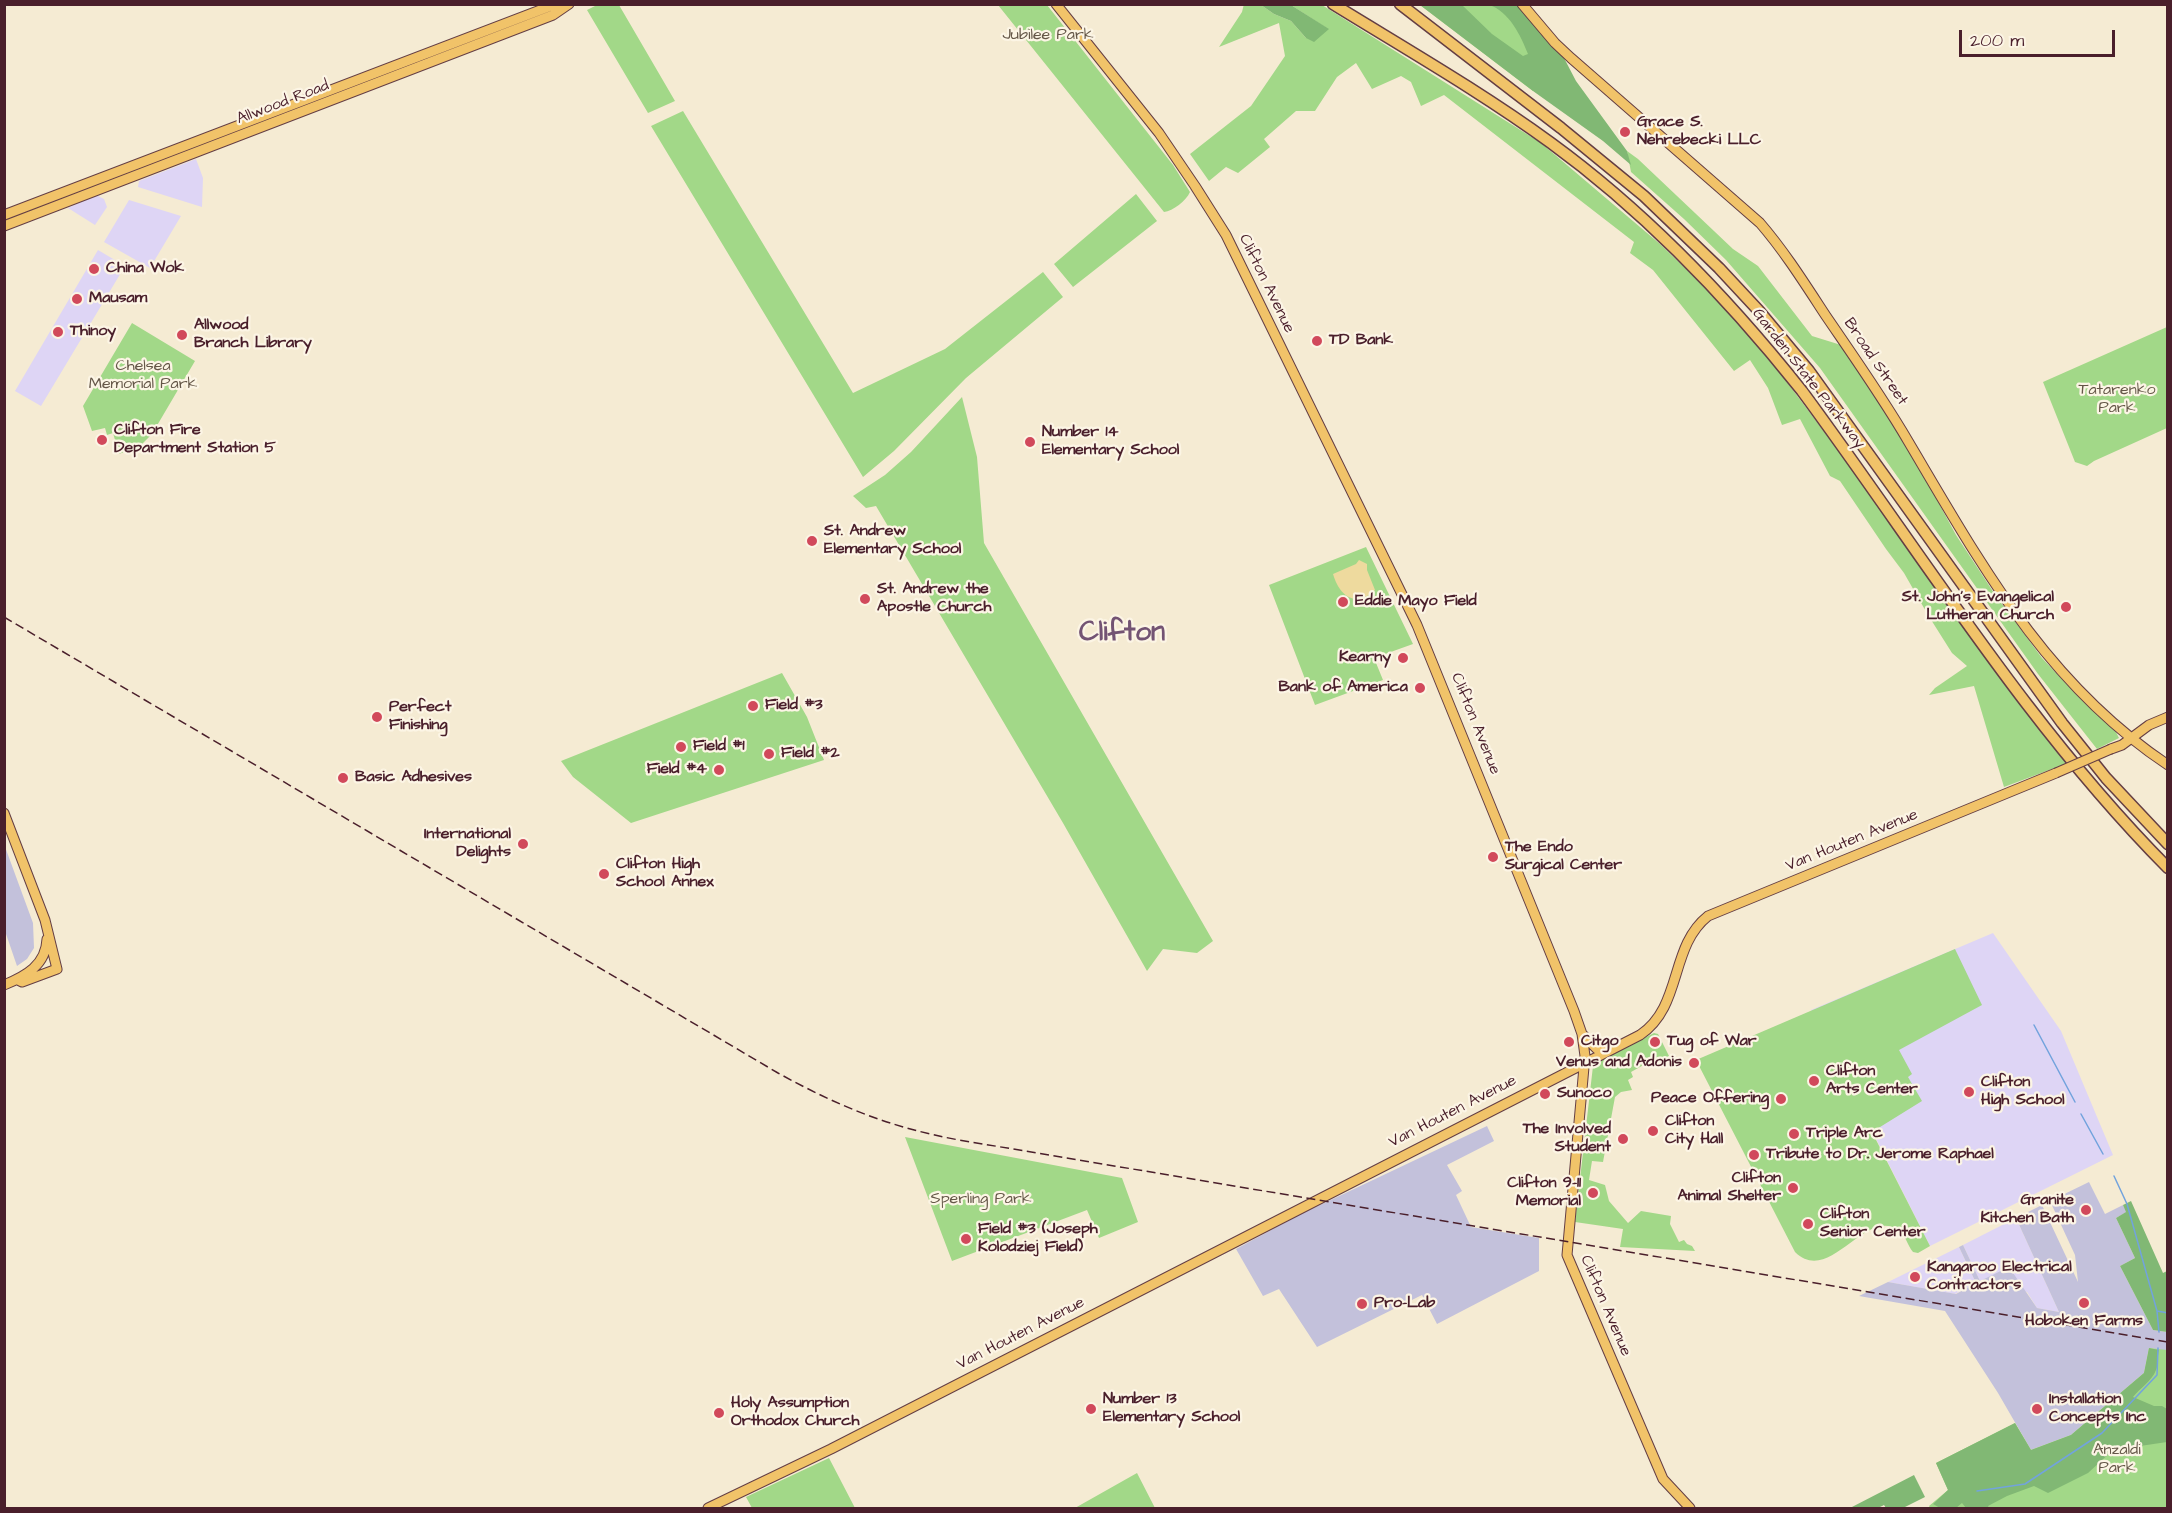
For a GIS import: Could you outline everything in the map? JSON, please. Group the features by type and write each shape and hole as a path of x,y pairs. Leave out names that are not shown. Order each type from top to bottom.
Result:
{"highway":[{"name":"Garden State Parkway","path":"1333,4 1429,63 1551,143 1600,181 1689,262 1764,343 1802,391 2053,740 2102,798 2168,868"},
{"name":"Garden State Parkway","path":"1400,4 1561,128 1644,196 1719,268 1759,311 1809,372 2055,715 2106,778 2168,844"}],"main road":[{"name":"Allwood Road","path":"4,215 556,4"},
{"name":"Allwood Road","path":"4,226 543,20 569,4"},
{"name":"Clifton Avenue","path":"1056,4 1175,156 1226,236 1418,624 1582,1034 1585,1050 1567,1255 1663,1479 1690,1509"},
{"name":"Broad Street","path":"1522,4 1565,52 1746,209 1774,239 1893,416 1941,499 2008,606 2091,703 2130,739 2168,765"},
{"name":"Van Houten Avenue","path":"708,1509 831,1449 1640,1035 1656,1022 1668,1000 1688,941 1708,916 2056,773 2111,749 2150,725 2168,717"},
{"path":"4,813 47,930 57,969 22,982 18,980"},
{"path":"4,985 18,980 40,963 45,951 47,930"},
{"path":"1582,1034 1597,1049 1609,1050"}],"shaded area":[{"path":"196,159 203,178 202,207 138,187 139,181"},
{"path":"96,195 104,199 107,207 95,225 68,208"},
{"path":"129,200 181,216 150,268 104,242"},
{"path":"98,250 125,266 41,406 15,391"},
{"path":"4,844 33,923 34,948 27,959 17,966 5,931"},
{"name":"Clifton High School","path":"1993,933 2061,1031 2113,1155 1930,1246 1811,1010"},
{"path":"1487,1126 1494,1141 1447,1165 1462,1191 1456,1195 1471,1227 1539,1238 1539,1271 1437,1324 1422,1295 1317,1347 1279,1289 1263,1296 1236,1249 1297,1216"},
{"path":"2089,1182 2105,1214 2123,1205 2127,1212 2116,1218 2135,1258 2120,1266 2153,1330 2167,1332 2167,1351 2149,1348 2144,1373 2071,1435 2031,1450 1998,1393 1945,1311 1859,1296 1888,1282 1956,1294 1976,1283 1959,1247 1963,1245 1980,1281 2009,1267 2037,1308 2059,1312 2016,1218 2042,1205 2078,1282 2075,1255 2050,1201"},
{"path":"2016,1218 2059,1312 2037,1308 2027,1292 1980,1281 1963,1245"},
{"path":"1959,1247 1976,1283 1955,1294 1888,1282"}],"green space":[{"path":"1244,4 1261,5 1274,14 1291,21 1306,38 1328,29 1291,5 1322,5 1541,143 1660,244 1707,289 1765,353 2068,763 2004,787 1974,686 1929,695 1935,688 1967,666 1952,653 1904,573 1840,481 1830,476 1800,419 1782,425 1768,388 1750,360 1734,371 1653,270 1630,253 1634,242 1444,95 1421,106 1411,82 1401,76 1372,89 1356,63 1337,77 1315,111 1296,111 1264,139 1270,147 1238,173 1226,167 1209,181 1190,154 1251,106 1285,56 1279,23 1219,47 1242,12"},
{"path":"597,5 619,5 675,101 648,113 587,10"},
{"name":"Jubilee Park","path":"998,5 1047,5 1173,165 1190,192 1182,202 1164,212"},
{"path":"1261,5 1291,5 1329,29 1314,42 1306,38 1291,21 1274,14"},
{"path":"1420,5 1517,5 1564,58 1533,91"},
{"path":"1420,5 1462,5 1492,34 1523,56 1528,54 1513,25 1503,13 1489,5 1517,5 1564,58 1576,81 1627,151 1631,165 1603,141"},
{"path":"683,111 853,393 945,349 1043,272 1063,297 966,378 894,451 863,477 651,126"},
{"path":"1627,151 1733,249 1758,266 1812,336 1841,345 1911,452 1956,535 1994,593 2042,658 2075,693 2114,728 2119,738 2097,749 2038,674 1820,368 1726,260 1631,172"},
{"path":"1136,194 1157,221 1073,287 1054,264"},
{"name":"Chelsea Memorial Park","path":"132,323 195,361 152,434 140,446 119,454 113,433 107,435 105,428 92,431 83,406"},
{"name":"Tatarenko Park","path":"2167,327 2167,428 2087,466 2075,462 2043,382"},
{"path":"962,397 977,457 984,543 1213,941 1197,953 1163,949 1147,971 1063,823 876,506 866,508 853,496 885,475 911,452"},
{"path":"1366,547 1413,644 1374,658 1383,680 1315,705 1269,585"},
{"path":"782,673 807,717 824,760 631,823 573,777 561,761"},
{"path":"1955,949 1982,1005 1899,1050 1912,1074 1908,1077 1922,1101 1872,1132 1930,1246 1918,1253 1913,1252 1901,1232 1886,1226 1873,1229 1821,1260 1808,1260 1795,1252 1696,1060"},
{"path":"1654,1033 1658,1034 1669,1056 1659,1061 1656,1058 1631,1072 1633,1077 1628,1080 1632,1090 1621,1092 1615,1097 1603,1162 1592,1161 1589,1180 1605,1185 1609,1201 1628,1223 1641,1211 1671,1216 1670,1224 1679,1242 1684,1240 1695,1251 1620,1247 1623,1229 1575,1222 1593,1066"},
{"name":"Sperling Park","path":"905,1137 1122,1178 1138,1222 1099,1238 1087,1210 952,1261"},
{"path":"2131,1201 2163,1273 2167,1271 2167,1332 2153,1330 2120,1266 2135,1258 2116,1218 2126,1212 2123,1205"},
{"name":"Anzaldi Park","path":"2149,1348 2167,1350 2167,1508 1930,1508 1929,1506 1948,1490 1936,1463 2015,1423 2031,1450 2071,1435 2144,1373"},
{"name":"Anzaldi Park","path":"2149,1348 2159,1350 2157,1368 2152,1378 2133,1397 2167,1409 2167,1442 2113,1450 2088,1473 2048,1493 2034,1486 2007,1496 1988,1506 1989,1508 1966,1508 1962,1503 1956,1508 1940,1508 1933,1504 1948,1490 1936,1463 2015,1423 2031,1450 2071,1435 2144,1373"},
{"path":"829,1458 855,1508 752,1508 746,1497"},
{"path":"1137,1473 1155,1508 1075,1508"},
{"path":"1914,1475 1925,1497 1903,1508 1886,1508 1884,1505 1878,1508 1850,1508"}],"sand":[{"path":"1359,560 1367,564 1375,590 1368,596 1355,599 1339,588 1333,574 1356,564"}],"waterway":[{"path":"2034,1025 2075,1102"},
{"path":"2081,1114 2103,1154"},
{"path":"2114,1176 2127,1204 2157,1311"},
{"path":"2159,1332 2157,1311 2168,1313"},
{"path":"1977,1491 2025,1484 2102,1433 2157,1375 2158,1348"}],"railway":[{"path":"4,617 778,1073 844,1106 887,1122 959,1140 2168,1342"}],"place":[{"name":"Grace S. Nehrebecki LLC","path":"1625,132"},
{"name":"China Wok","path":"94,269"},
{"name":"Mausam","path":"77,299"},
{"name":"Thinoy","path":"58,332"},
{"name":"Allwood Branch Library","path":"182,335"},
{"name":"TD Bank","path":"1317,341"},
{"name":"Clifton Fire Department Station 5","path":"102,440"},
{"name":"Number 14 Elementary School","path":"1030,442"},
{"name":"St. Andrew Elementary School","path":"812,541"},
{"name":"St. Andrew the Apostle Church","path":"865,599"},
{"name":"Eddie Mayo Field","path":"1343,602"},
{"name":"St. John's Evangelical Lutheran Church","path":"2066,607"},
{"name":"Kearny","path":"1403,658"},
{"name":"Bank of America","path":"1420,688"},
{"name":"Field #3","path":"753,706"},
{"name":"Perfect Finishing","path":"377,717"},
{"name":"Field #1","path":"681,747"},
{"name":"Field #2","path":"769,754"},
{"name":"Field #4","path":"719,770"},
{"name":"Basic Adhesives","path":"343,778"},
{"name":"International Delights","path":"523,844"},
{"name":"The Endo Surgical Center","path":"1493,857"},
{"name":"Clifton High School Annex","path":"604,874"},
{"name":"Citgo","path":"1569,1042"},
{"name":"Tug of War","path":"1655,1042"},
{"name":"Venus and Adonis","path":"1694,1063"},
{"name":"Clifton Arts Center","path":"1814,1081"},
{"name":"Clifton High School","path":"1969,1092"},
{"name":"Sunoco","path":"1545,1094"},
{"name":"Peace Offering","path":"1781,1099"},
{"name":"Clifton City Hall","path":"1653,1131"},
{"name":"Triple Arc","path":"1794,1134"},
{"name":"The Involved Student","path":"1623,1139"},
{"name":"Tribute to Dr. Jerome Raphael","path":"1754,1155"},
{"name":"Clifton Animal Shelter","path":"1793,1188"},
{"name":"Clifton 9-11 Memorial","path":"1593,1193"},
{"name":"Granite Kitchen Bath","path":"2086,1210"},
{"name":"Clifton Senior Center","path":"1808,1224"},
{"name":"Field #3 (Joseph Kolodziej Field)","path":"966,1239"},
{"name":"Kangaroo Electrical Contractors","path":"1915,1277"},
{"name":"Hoboken Farms","path":"2084,1303"},
{"name":"Pro-Lab","path":"1362,1304"},
{"name":"Number 13 Elementary School","path":"1091,1409"},
{"name":"Installation Concepts Inc","path":"2037,1409"},
{"name":"Holy Assumption Orthodox Church","path":"719,1413"}],"district":[{"name":"Clifton","path":"1122,634"}]}
